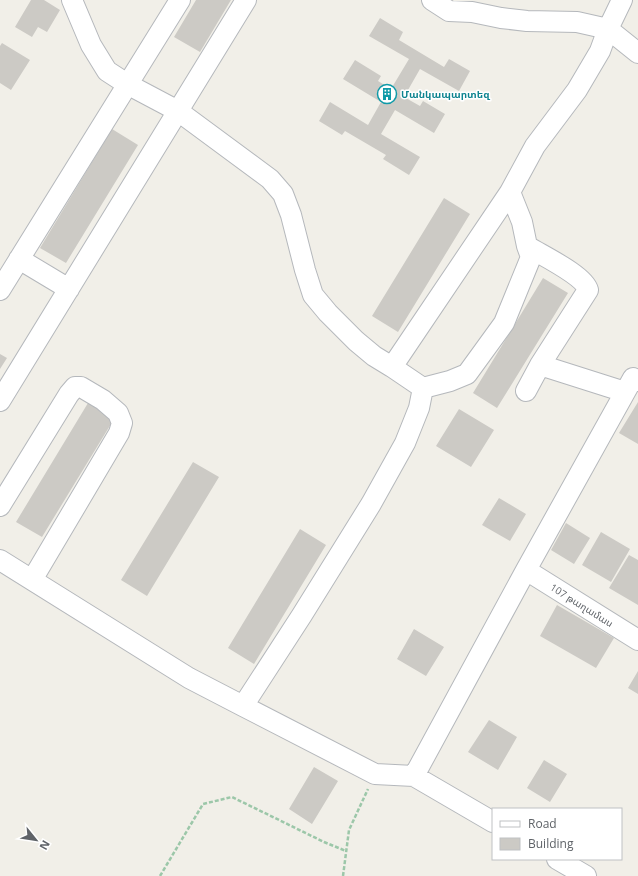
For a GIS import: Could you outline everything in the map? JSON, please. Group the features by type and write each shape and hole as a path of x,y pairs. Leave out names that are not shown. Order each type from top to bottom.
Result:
{"street":[{"path":"72,0 91,45 107,72 178,111 270,179 283,194 291,215 313,295 328,313 356,341 374,356 423,388 450,381 467,374 504,323 531,257 522,222 510,192"},
{"path":"0,290 180,0"},
{"path":"0,400 246,0"},
{"path":"432,0 449,11 472,12 500,18 528,21 577,22 608,29 638,53"},
{"path":"392,367 510,192 535,146 577,90 600,51 608,29 622,0"},
{"path":"526,392 540,365 588,290 587,285 578,277 527,246"},
{"path":"19,259 69,289"},
{"path":"414,776 526,570 632,384 540,365"},
{"path":"0,506 69,394 75,387 81,387 98,396 118,413 122,423 119,433 32,580"},
{"path":"243,706 371,504 404,443 419,408 423,388"},
{"path":"0,560 189,678 376,774 414,776 492,821"},
{"name":"107 թաղամաս","path":"526,570 638,640"},
{"path":"559,860 586,876"}],"path":[{"path":"343,876 349,830 376,774"},
{"path":"160,876 203,804 232,797 324,842 346,851"}],"building":[{"path":"31,0 44,0 60,10 47,32 38,27 32,37 15,27"},
{"path":"196,0 231,0 200,52 174,37"},
{"name":"Մանկապարտեզ","path":"380,18 403,32 399,40 444,67 449,59 470,71 459,91 420,69 404,97 420,106 423,101 445,114 434,133 395,110 381,134 420,157 409,175 383,159 386,155 345,131 342,135 319,121 330,102 368,125 381,102 343,79 355,60 381,76 378,81 391,89 409,59 369,36"},
{"path":"2,43 30,60 11,90 0,83 0,46"},
{"path":"112,129 138,145 66,263 40,248"},
{"path":"444,198 470,214 398,332 372,316"},
{"path":"543,278 568,293 497,408 473,393"},
{"path":"0,354 7,358 0,369"},
{"path":"638,402 638,444 619,433"},
{"path":"88,403 114,419 42,537 16,522"},
{"path":"459,409 494,430 471,467 436,446"},
{"path":"193,462 219,477 147,596 121,580"},
{"path":"499,498 526,514 510,541 482,525"},
{"path":"566,523 590,538 574,564 551,550"},
{"path":"300,529 326,545 254,664 228,648"},
{"path":"601,532 630,549 611,582 582,565"},
{"path":"629,555 638,560 638,605 609,588"},
{"path":"557,605 614,638 596,668 540,636"},
{"path":"414,629 444,647 426,676 397,659"},
{"path":"638,671 638,694 628,688"},
{"path":"489,720 517,737 498,770 468,752"},
{"path":"544,760 567,774 550,802 527,788"},
{"path":"314,767 338,781 312,824 289,809"}],"place":[{"name":"Մանկապարտեզ","path":"387,94"}]}
